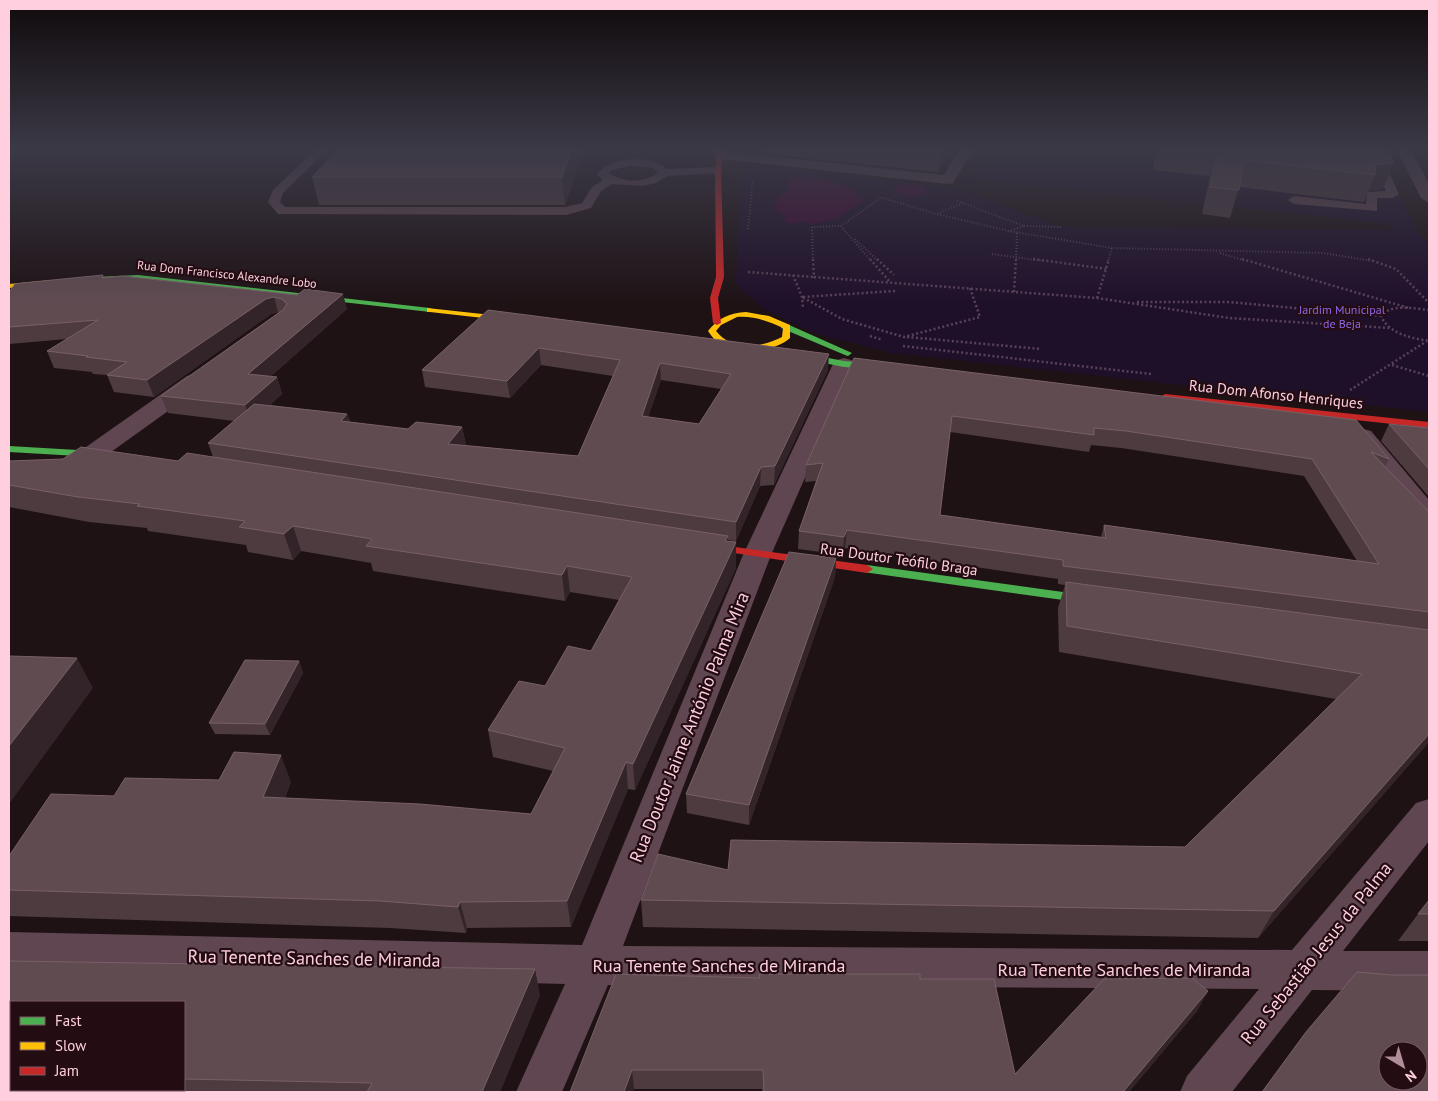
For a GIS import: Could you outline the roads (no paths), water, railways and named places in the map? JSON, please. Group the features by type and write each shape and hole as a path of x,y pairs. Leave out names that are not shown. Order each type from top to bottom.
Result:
{"main road":[{"path":"719,201 720,276 714,298 716,325 712,331 717,340 731,346"},
{"path":"720,276 730,288"},
{"name":"Rua Dom Francisco Alexandre Lobo","path":"80,280 138,277 535,322"},
{"path":"9,286 62,282"},
{"path":"740,301 787,327 881,366"},
{"path":"697,333 734,316 767,317"},
{"path":"762,348 781,342 788,332 787,327"},
{"path":"706,343 762,348 844,364 901,368"},
{"name":"Rua Dom Afonso Henriques","path":"1149,395 1429,425"},
{"path":"9,448 95,452 124,457"},
{"name":"Rua Doutor Teófilo Braga","path":"689,544 757,555 1113,603"}],"street":[{"name":"Rua Doutor Jaime António Palma Mira","path":"539,1092 595,965 757,555 844,364"},
{"path":"95,452 215,366"},
{"path":"1348,416 1429,516"},
{"name":"Rua Sebastião Jesus da Palma","path":"1203,1092 1429,814"},
{"name":"Rua Tenente Sanches de Miranda","path":"9,951 595,965 1429,971"}],"lane":[{"path":"274,201 282,211 566,211 587,205 589,201"},
{"path":"1308,201 1373,208 1372,201"}],"park label":[{"name":"Jardim Municipal de Beja","path":"1342,316"}]}
